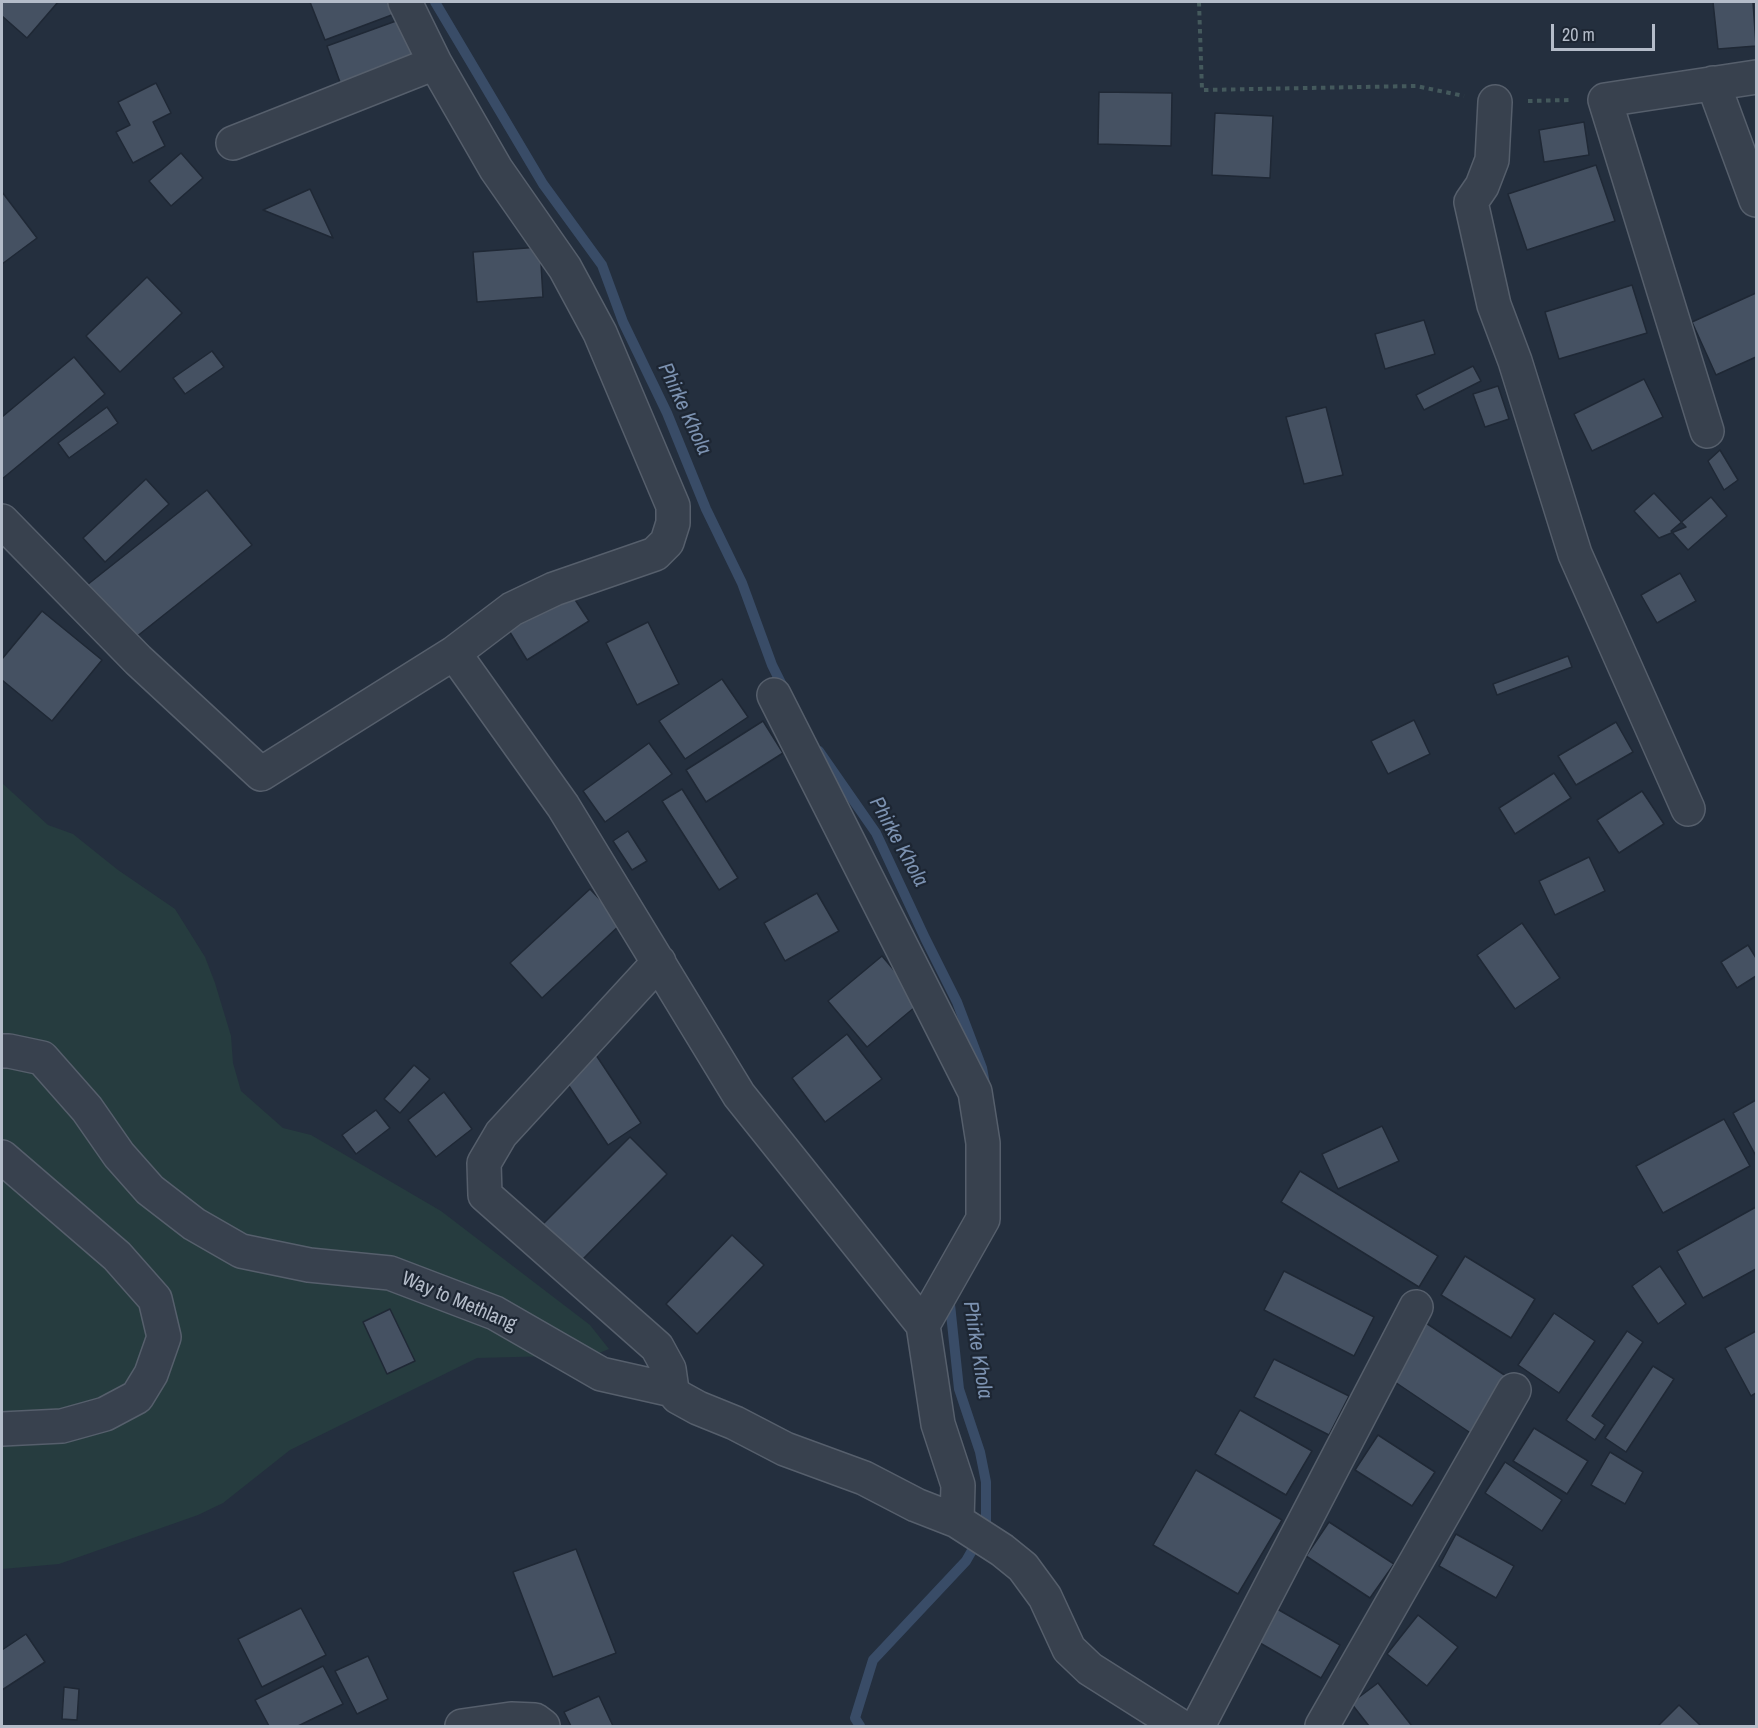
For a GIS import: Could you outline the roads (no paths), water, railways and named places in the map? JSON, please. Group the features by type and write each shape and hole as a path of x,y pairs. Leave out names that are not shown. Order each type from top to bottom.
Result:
{"street":[{"path":"2,521 138,660 261,774 454,653 512,609 554,590 655,554 666,542 673,523 673,506 600,333 565,268 496,169 435,63 405,2"},
{"path":"233,143 435,63"},
{"path":"1707,431 1605,100 1756,77"},
{"path":"1713,83 1756,200"},
{"path":"1495,102 1492,160 1482,186 1471,202 1494,305 1515,361 1575,554 1688,809"},
{"path":"454,653 563,806 739,1095 923,1325 938,1424 958,1485 957,1521"},
{"path":"774,695 975,1092 983,1143 983,1219 923,1325"},
{"path":"659,962 501,1134 484,1163 485,1195 657,1347 669,1369 672,1390"},
{"name":"Way to Methlang","path":"2,1051 42,1058 87,1109 119,1155 150,1190 194,1224 241,1251 309,1265 390,1273 495,1313 601,1374 672,1390 678,1397 698,1408 735,1423 785,1449 864,1478 916,1505 957,1521 1002,1550 1023,1568 1045,1597 1070,1648 1090,1668 1180,1726"},
{"path":"2,1157 117,1256 155,1299 164,1337 151,1374 137,1397 105,1414 62,1426 2,1429"},
{"path":"1198,1726 1416,1307"},
{"path":"1322,1726 1514,1390"},
{"path":"462,1726 511,1719 535,1720 543,1726"}],"waterway":[{"name":"Phirke Khola","path":"435,2 543,184 602,265 623,322 667,413 706,509 742,583 772,665 786,693"},
{"name":"Phirke Khola","path":"819,751 876,833 957,1002 982,1068 985,1084"},
{"name":"Phirke Khola","path":"860,1726 855,1718 873,1660 966,1561 986,1526 986,1482 980,1452 959,1389 949,1295"}]}
